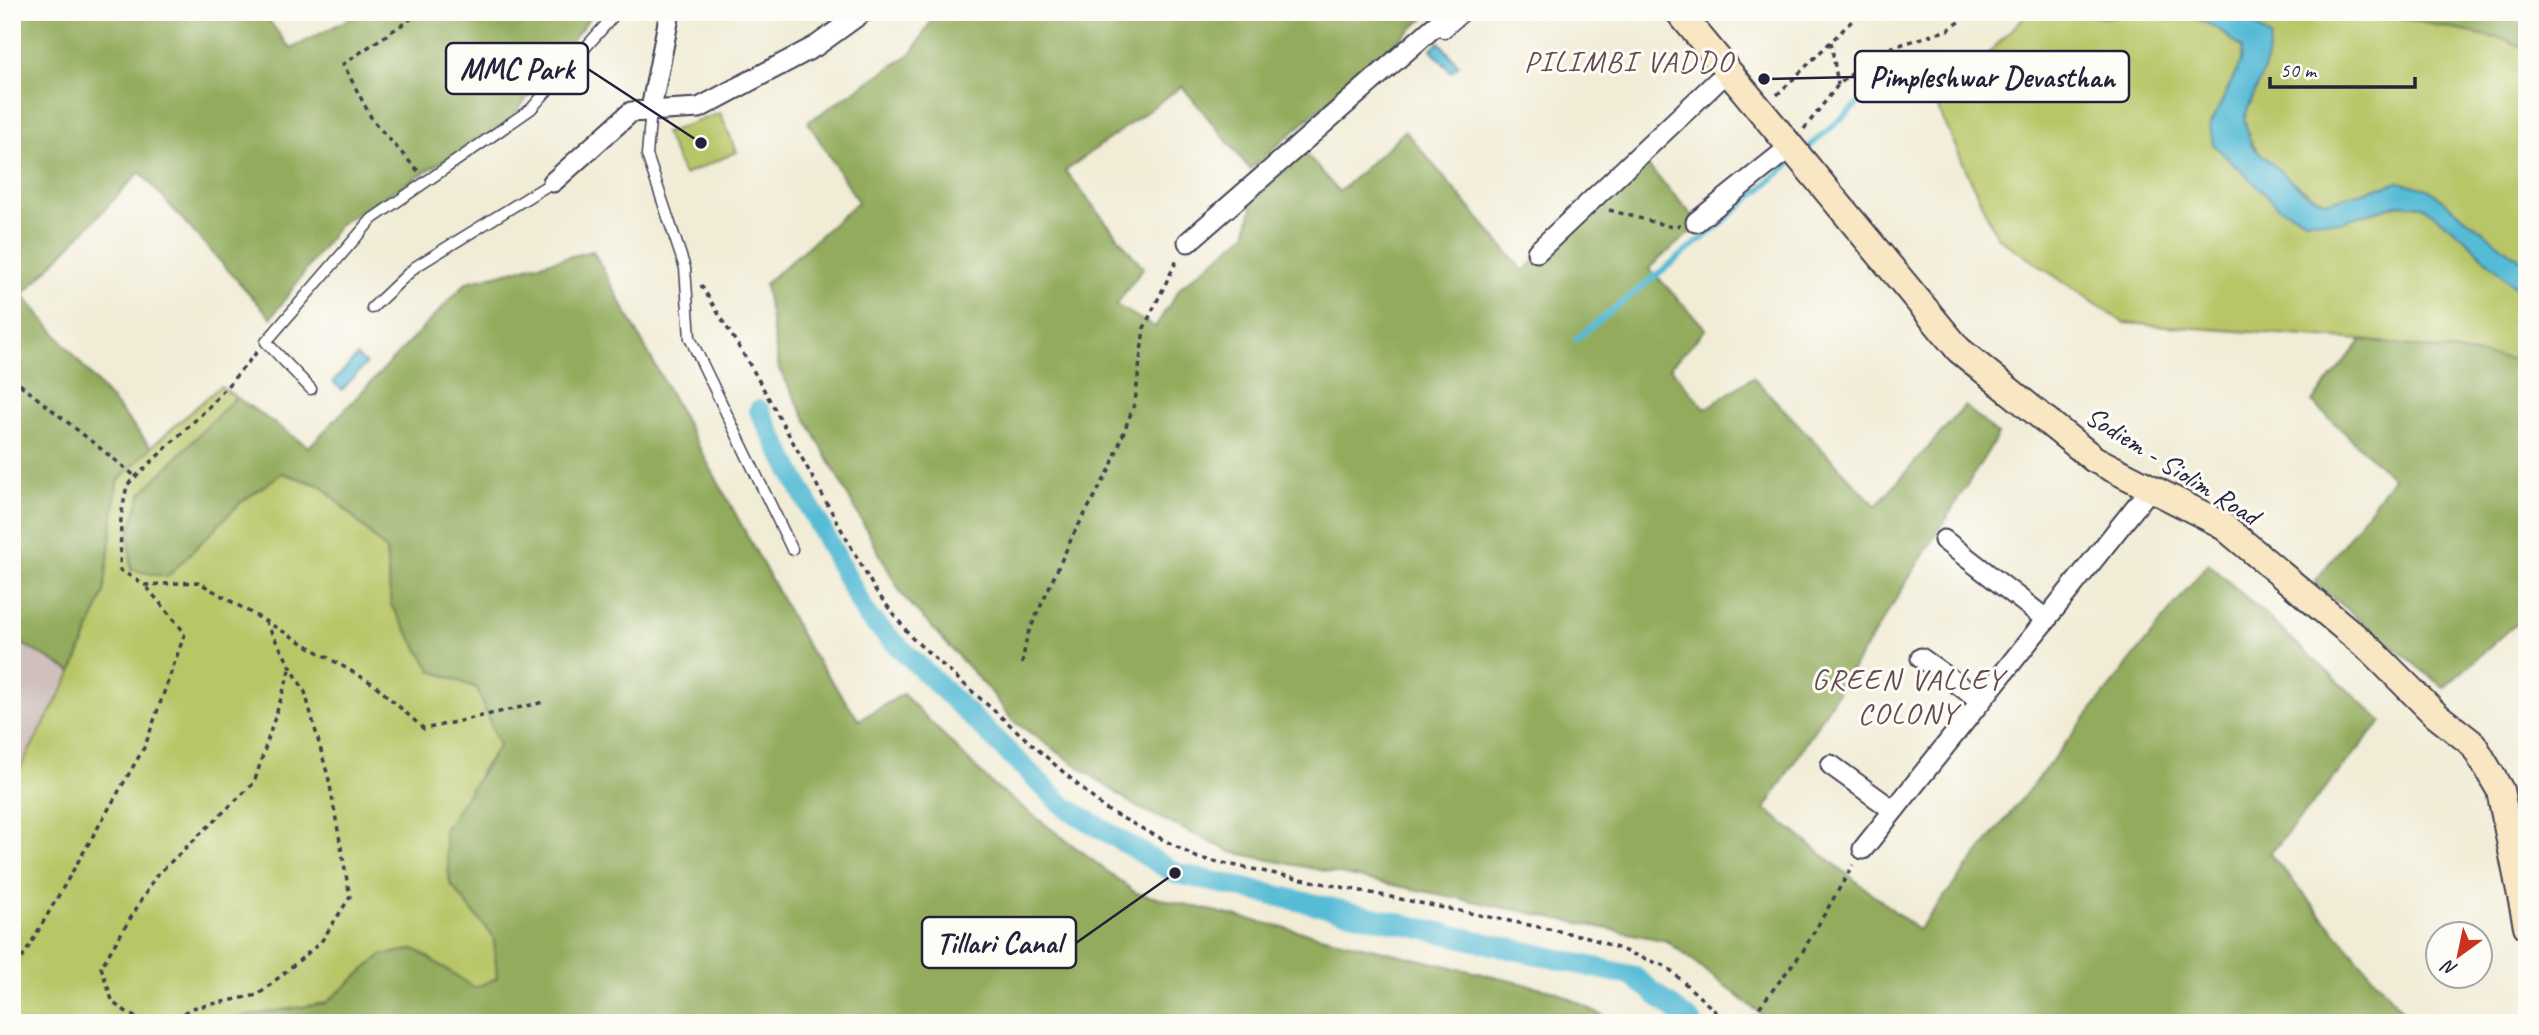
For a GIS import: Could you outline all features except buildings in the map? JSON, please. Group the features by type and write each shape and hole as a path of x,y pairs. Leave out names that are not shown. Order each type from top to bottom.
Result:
{"main road":[{"name":"Sodiem - Siolim Road","path":"1679,12 1959,350 2094,460 2221,524 2371,650 2436,715 2473,744 2500,790 2527,926"}],"street":[{"path":"651,109 670,12"},
{"path":"553,182 631,112 699,108 816,46 863,12"},
{"path":"1188,242 1451,12"},
{"path":"1536,252 1728,71"},
{"path":"1696,222 1790,147"},
{"path":"1863,849 2150,489"},
{"path":"1944,540 2047,620"},
{"path":"1922,658 1980,701"},
{"path":"1832,765 1893,810"}],"lane":[{"path":"312,389 266,342 372,219 531,109 617,12"},
{"path":"1444,33 1468,12"},
{"path":"651,109 647,155 685,268 690,338 792,549"},
{"path":"372,308 415,267 553,182"}],"path":[{"path":"421,12 343,64 373,121 427,180"},
{"path":"1760,111 1861,12"},
{"path":"1790,147 1838,85 1880,51 1948,30 1974,12"},
{"path":"1831,41 1838,85"},
{"path":"1587,204 1672,227 1696,222"},
{"path":"1022,664 1027,636 1073,535 1110,469 1135,402 1144,328 1188,242"},
{"path":"685,268 709,295 875,590 912,638 1105,809 1198,858 1588,937 1667,967 1728,1023"},
{"path":"12,976 145,747 185,633 145,585 120,570 121,517 127,485 208,408 266,342"},
{"path":"12,378 135,476"},
{"path":"145,585 198,582 375,685 424,729 544,702"},
{"path":"166,1023 192,1008 258,995 321,942 351,897 329,780 305,692 265,621"},
{"path":"145,1023 113,1003 101,967 156,877 254,783 291,667"},
{"path":"1747,1023 1803,951 1863,849"}],"shaded area":[{"path":"12,638 72,672 12,783"}],"green space":[{"path":"12,12 262,12 291,49 362,12 594,12 510,120 340,224 271,318 140,172 23,295 151,447 117,482 104,593 72,672 12,638"},
{"path":"936,12 1431,12 1250,169 1182,86 1065,171 1143,268 1116,305 1155,327 1181,287 1246,234 1255,194 1306,154 1339,192 1405,131 1523,271 1647,165 1700,224 1649,268 1706,329 1670,367 1705,409 1753,377 1876,506 1965,406 1998,435 1765,809 1918,930 2208,563 2382,721 2270,854 2412,1023 1766,1023 1760,1013 1667,941 1231,852 1135,806 1012,720 992,693 902,595 779,369 765,284 858,202 808,122 913,52"},
{"path":"2029,12 2076,12 2104,18 2141,12 2183,12 2217,28 2242,48 2241,62 2210,126 2339,222 2399,204 2423,206 2463,237 2516,288 2527,293 2527,366 2515,359 2362,340 2124,323 1997,237 1937,106"},
{"path":"2240,12 2374,12 2506,40 2527,49 2527,265 2399,182 2326,202 2273,166 2251,141 2245,128 2246,110 2264,71 2247,17"},
{"path":"2374,12 2527,12 2527,49 2506,40"},
{"path":"720,113 737,152 684,175 665,133"},
{"path":"593,251 807,646 859,720 903,694 992,784 1136,893 1555,991 1618,1023 202,1023 326,1003 382,955 415,949 475,988 497,978 494,938 450,883 444,830 499,746 477,688 432,671 391,605 386,550 322,486 282,473 240,503 167,577 131,570 129,533 141,494 236,397 309,447 467,282"},
{"path":"2362,340 2515,359 2527,366 2527,614 2444,688 2314,583 2393,478 2312,402"},
{"path":"220,386 236,397 141,494 167,577 240,503 282,473 322,486 386,550 391,605 432,671 477,688 499,746 480,772 450,883 494,938 497,978 475,988 415,949 382,955 326,1003 202,1023 16,1023 12,1014 12,783 72,672 104,593 117,482 151,447"}],"water":[{"path":"2183,12 2240,12 2271,38 2264,71 2244,118 2251,145 2304,192 2326,202 2399,182 2428,189 2527,265 2527,293 2516,288 2463,237 2423,206 2399,204 2339,222 2306,220 2279,207 2213,144 2210,126 2241,62 2242,48 2217,28"},
{"path":"1439,42 1459,65 1451,72 1431,49"},
{"path":"357,356 366,364 342,390 333,382"}],"waterway":[{"path":"1802,153 1860,102 1941,87"},
{"path":"1576,339 1717,227 1794,160"},
{"path":"759,410 867,616 1065,807 1175,873 1633,976 1692,1023"}],"place":[{"name":"Pimpleshwar Devasthan","path":"1764,79"},
{"name":"MMC Park","path":"701,143"},
{"name":"Tillari Canal","path":"1175,873"}],"district":[{"name":"PILIMBI VADDO","path":"1629,61"},
{"name":"GREEN VALLEY COLONY","path":"1908,696"}]}
